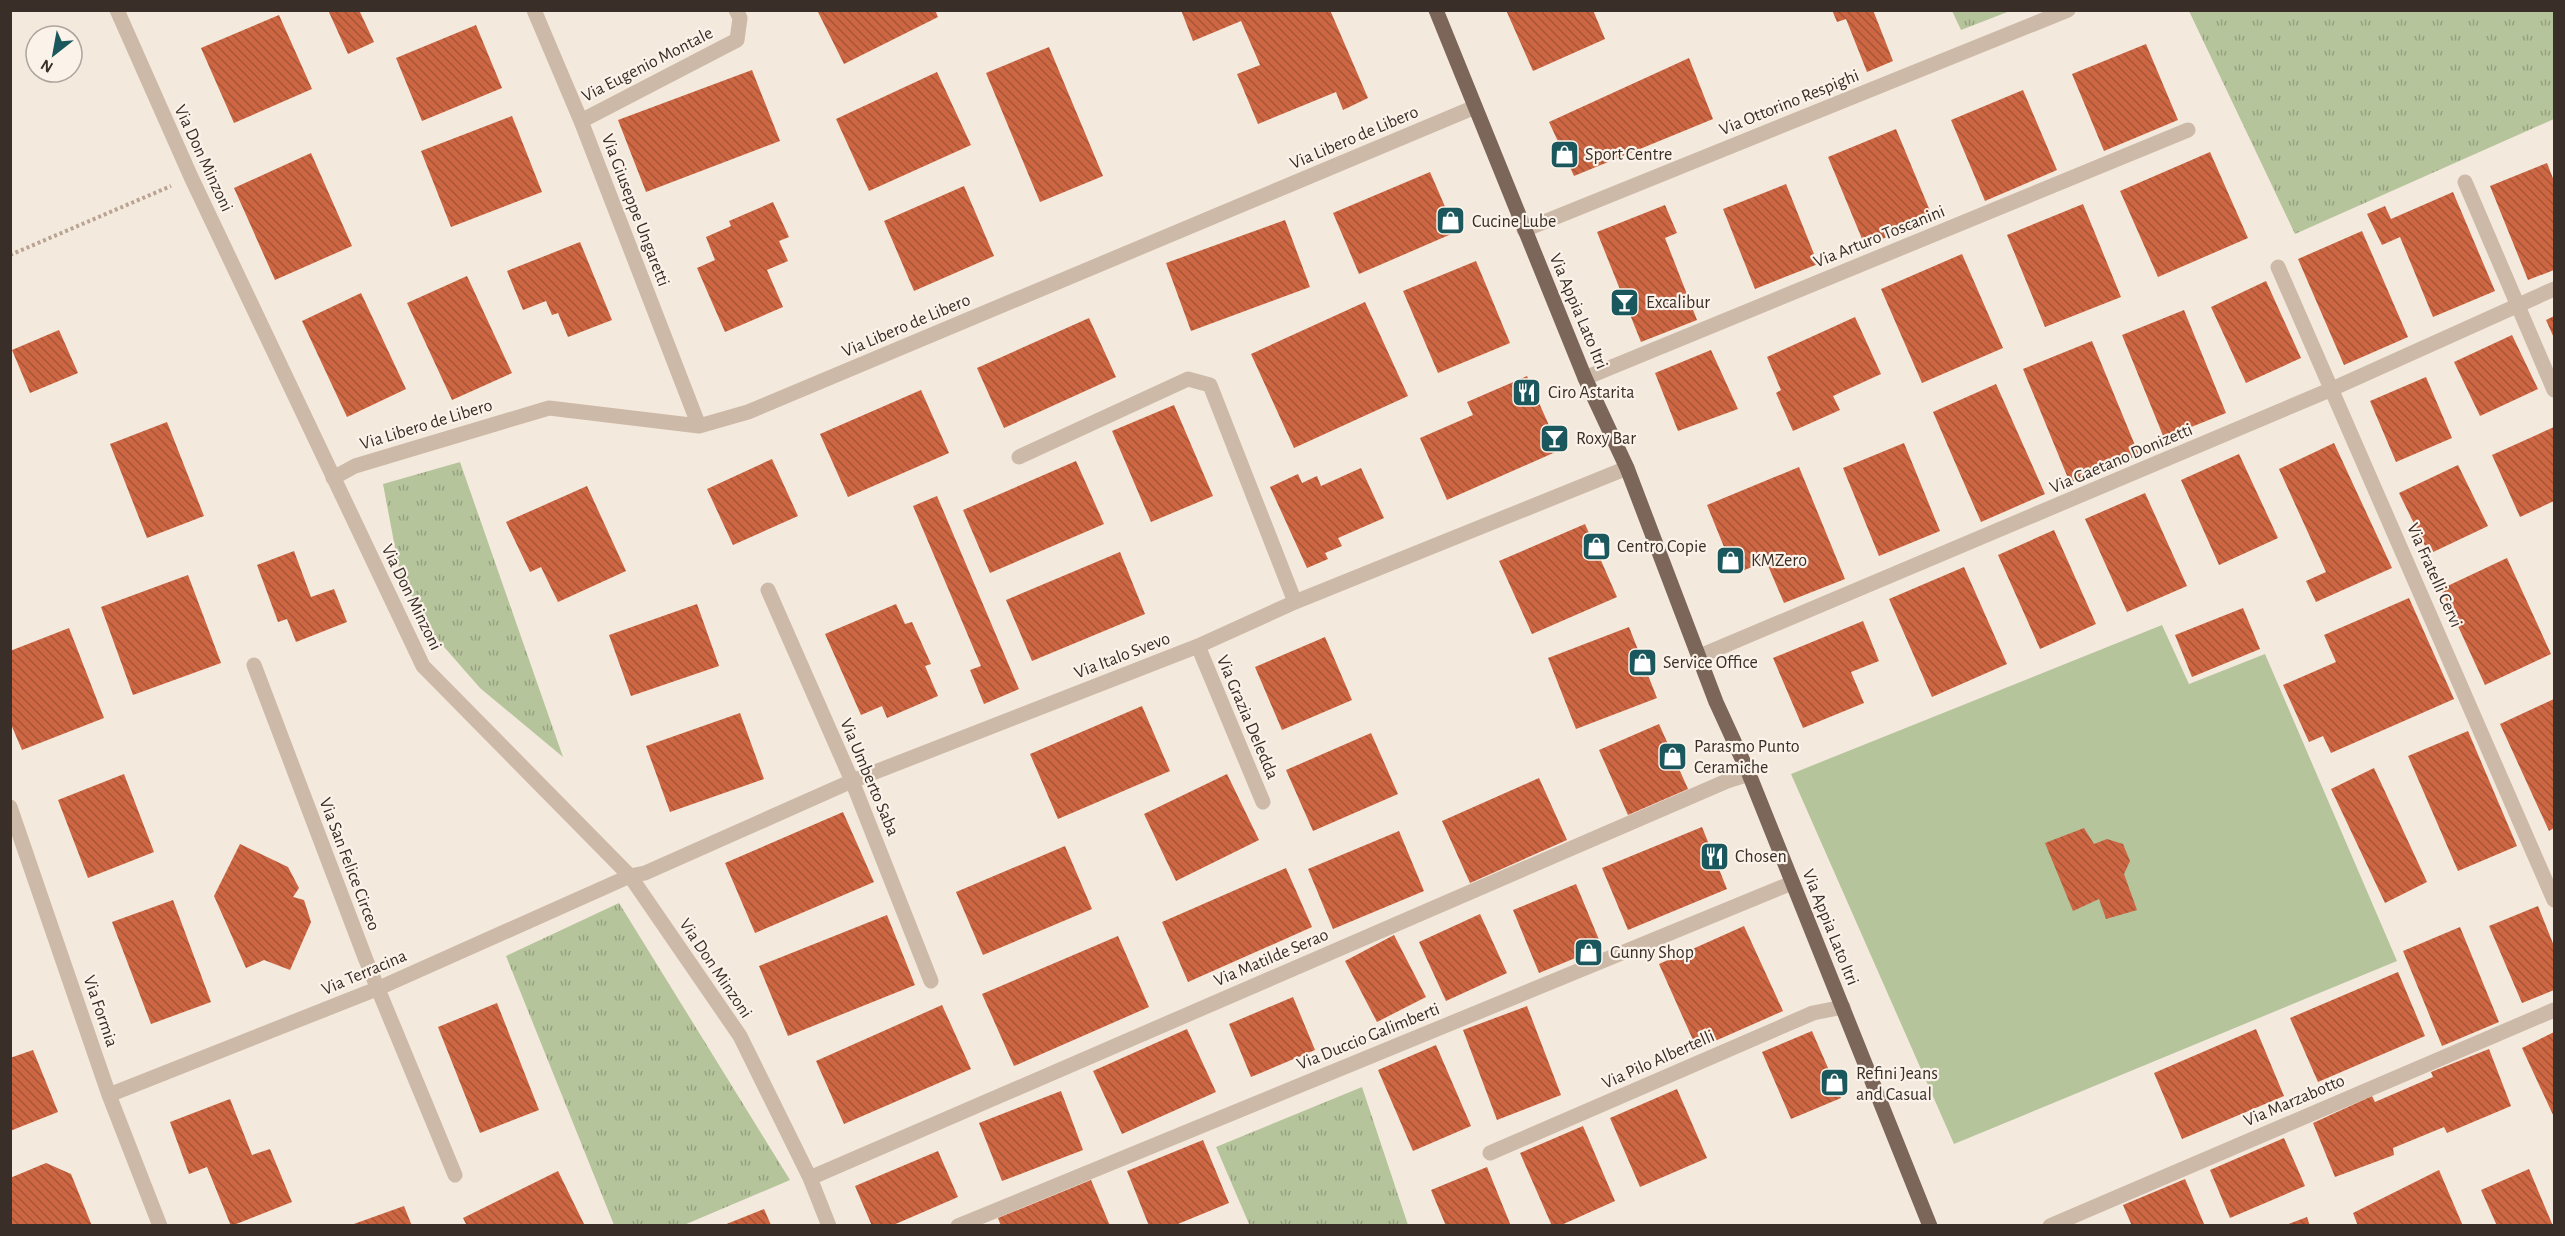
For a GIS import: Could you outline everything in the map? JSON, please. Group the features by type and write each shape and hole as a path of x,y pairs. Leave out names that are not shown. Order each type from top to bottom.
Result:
{"main road":[{"name":"Via Appia Lato Itri","path":"1437,10 1524,230 1586,378 1627,468 1716,702 1749,774 1930,1226"}],"street":[{"name":"Via Don Minzoni","path":"117,10 191,177 423,666 630,876 740,1036 810,1178 829,1226"},
{"name":"Via Giuseppe Ungaretti","path":"534,10 581,120 699,426"},
{"name":"Via Eugenio Montale","path":"581,120 737,40 740,18 736,10"},
{"name":"Via Ottorino Respighi","path":"1524,230 2068,10"},
{"name":"Via Libero de Libero","path":"333,478 355,466 549,408 699,426 748,412 1475,107"},
{"name":"Via Arturo Toscanini","path":"1586,378 2188,130"},
{"path":"2465,182 2554,390"},
{"name":"Via Fratelli Cervi","path":"2278,267 2554,900"},
{"name":"Via Gaetano Donizetti","path":"1700,656 2332,389 2554,289"},
{"path":"1019,457 1188,379 1210,385 1295,602"},
{"name":"Via Italo Svevo","path":"630,876 645,873 852,781 1198,646 1295,602 1627,468"},
{"name":"Via Umberto Saba","path":"768,590 852,781 931,981"},
{"name":"Via Grazia Deledda","path":"1198,646 1263,802"},
{"name":"Via San Felice Circeo","path":"254,665 366,960 455,1175"},
{"name":"Via Matilde Serao","path":"810,1178 1716,786 1749,774"},
{"name":"Via Formia","path":"10,807 110,1095 160,1226"},
{"name":"Via Terracina","path":"110,1095 379,988 630,876"},
{"name":"Via Duccio Galimberti","path":"958,1226 1792,884"},
{"name":"Via Pilo Albertelli","path":"1490,1153 1813,1013 1843,1007"},
{"name":"Via Marzabotto","path":"2050,1226 2554,1010"}],"path":[{"path":"10,255 191,177"}],"green space":[{"path":"1952,11 2010,11 1961,30"},
{"path":"2189,11 2554,11 2554,119 2295,234"},
{"path":"460,462 563,757 480,688 431,632 400,574 383,484"},
{"path":"2162,625 2189,684 2265,654 2397,961 1954,1144 1791,774"},
{"path":"619,903 790,1180 684,1225 614,1225 506,956"},
{"path":"1362,1087 1408,1225 1246,1225 1249,1224 1216,1147"}],"building":[{"path":"328,10 359,10 374,42 348,54"},
{"path":"817,10 935,10 938,17 844,64"},
{"path":"1181,10 1330,10 1368,98 1343,110 1336,92 1258,124 1237,74 1260,65 1241,21 1193,41"},
{"path":"1506,10 1593,10 1605,39 1533,71"},
{"path":"1832,10 1873,10 1893,61 1867,72 1846,19 1837,22"},
{"path":"279,15 312,89 234,123 201,48"},
{"path":"476,25 502,88 422,121 396,58"},
{"path":"2146,44 2178,120 2104,151 2072,74"},
{"path":"1049,47 1103,176 1040,202 986,73"},
{"path":"1689,58 1713,119 1574,176 1549,122"},
{"path":"752,70 780,141 646,192 618,120"},
{"path":"937,72 971,145 869,191 836,119"},
{"path":"2023,90 2057,170 1985,201 1951,120"},
{"path":"512,116 542,192 451,227 421,151"},
{"path":"1896,129 1933,218 1865,246 1828,157"},
{"path":"2210,152 2248,238 2158,277 2120,191"},
{"path":"311,153 352,246 275,280 234,188"},
{"path":"2547,163 2554,181 2554,270 2528,280 2490,186"},
{"path":"1430,172 1456,232 1359,274 1333,213"},
{"path":"1786,184 1818,264 1755,289 1723,209"},
{"path":"964,186 994,256 914,291 884,221"},
{"path":"2453,192 2495,291 2433,317 2400,237 2382,245 2367,214 2385,206 2391,219"},
{"path":"773,202 789,237 779,241 788,261 767,270 783,307 725,332 697,268 715,260 706,237 731,226 729,221"},
{"path":"2083,204 2121,297 2045,327 2007,235"},
{"path":"1665,205 1677,233 1665,238 1697,320 1641,342 1597,232"},
{"path":"1285,220 1310,287 1191,331 1166,263"},
{"path":"2362,231 2408,337 2344,365 2298,259"},
{"path":"580,242 612,320 568,337 558,313 552,315 546,301 523,310 507,271"},
{"path":"1962,254 2003,348 1922,383 1881,289"},
{"path":"1476,261 1510,343 1438,373 1403,291"},
{"path":"467,276 512,373 452,400 407,303"},
{"path":"2266,281 2301,358 2246,383 2211,307"},
{"path":"361,293 406,389 347,417 302,321"},
{"path":"1365,302 1408,396 1294,448 1251,354"},
{"path":"2184,310 2226,413 2164,438 2122,335"},
{"path":"2554,316 2554,338 2546,320"},
{"path":"1855,317 1881,374 1833,396 1840,410 1793,431 1776,393 1781,390 1767,357"},
{"path":"1089,318 1116,377 1004,428 977,368"},
{"path":"59,330 78,373 30,393 12,350"},
{"path":"2512,335 2538,389 2480,416 2454,362"},
{"path":"2092,341 2139,455 2070,483 2023,369"},
{"path":"1711,350 1738,409 1678,431 1655,373"},
{"path":"1527,376 1560,450 1447,500 1420,438 1473,415 1467,402"},
{"path":"2426,377 2452,438 2396,462 2370,401"},
{"path":"1996,384 2045,494 1981,522 1933,412"},
{"path":"921,390 949,453 848,497 820,434"},
{"path":"1174,405 1213,496 1151,522 1112,431"},
{"path":"167,422 204,516 147,538 110,444"},
{"path":"2554,427 2554,501 2520,517 2492,455"},
{"path":"1904,443 1940,531 1879,556 1843,468"},
{"path":"2334,443 2392,568 2316,602 2306,581 2326,572 2279,469"},
{"path":"2239,454 2278,538 2219,565 2181,480"},
{"path":"772,459 798,516 733,545 707,489"},
{"path":"1076,461 1104,524 990,573 963,510"},
{"path":"2458,465 2488,526 2429,554 2399,493"},
{"path":"1799,467 1845,579 1784,603 1766,561 1735,574 1707,505"},
{"path":"1361,468 1384,518 1338,538 1342,546 1325,553 1328,559 1307,568 1270,487 1298,474 1302,483 1317,476 1321,486"},
{"path":"587,486 626,571 558,602 541,567 530,572 506,522"},
{"path":"2145,493 2187,586 2127,612 2085,519"},
{"path":"937,496 1019,689 984,704 970,670 981,666 913,506"},
{"path":"1585,524 1617,597 1532,634 1499,561"},
{"path":"2054,530 2096,624 2040,649 1998,555"},
{"path":"294,551 311,597 334,589 347,622 296,642 287,619 278,622 257,565"},
{"path":"1120,552 1145,614 1032,661 1006,600"},
{"path":"2507,558 2551,654 2485,685 2441,589"},
{"path":"1964,567 2007,664 1932,697 1889,599"},
{"path":"188,575 221,663 133,695 101,607"},
{"path":"2409,598 2454,699 2331,753 2323,736 2309,742 2283,685 2336,662 2324,635"},
{"path":"697,604 719,666 631,696 609,635"},
{"path":"896,604 905,624 912,622 931,664 925,666 938,696 887,718 882,706 861,715 825,634"},
{"path":"2243,608 2260,649 2192,677 2175,635"},
{"path":"1863,621 1879,661 1851,672 1864,703 1803,728 1773,658"},
{"path":"1629,627 1657,698 1576,729 1548,658"},
{"path":"69,628 104,718 22,750 10,722 10,651"},
{"path":"1325,637 1352,700 1282,730 1255,667"},
{"path":"2554,699 2554,828 2549,831 2500,724"},
{"path":"1142,706 1170,771 1058,819 1030,754"},
{"path":"740,713 764,779 670,812 646,746"},
{"path":"1659,724 1688,789 1628,815 1599,750"},
{"path":"2468,731 2517,846 2458,871 2408,756"},
{"path":"1371,733 1398,794 1313,831 1286,770"},
{"path":"2374,768 2427,882 2385,903 2331,789"},
{"path":"124,774 154,852 88,878 58,800"},
{"path":"1227,774 1259,840 1176,881 1144,814"},
{"path":"1539,778 1567,840 1470,883 1442,821"},
{"path":"843,812 874,882 755,933 725,863"},
{"path":"1702,827 1727,889 1628,930 1602,868"},
{"path":"2084,828 2094,844 2107,839 2123,844 2130,861 2124,874 2137,910 2106,919 2099,899 2073,911 2045,843"},
{"path":"1399,831 1424,891 1333,929 1308,869"},
{"path":"240,844 288,867 299,888 293,897 304,900 311,922 290,970 264,960 246,968 214,896"},
{"path":"1065,846 1092,909 983,955 956,892"},
{"path":"1286,868 1312,927 1188,982 1162,922"},
{"path":"1576,884 1602,947 1539,973 1513,910"},
{"path":"173,900 211,1002 151,1024 112,922"},
{"path":"2538,906 2554,946 2554,990 2522,1003 2489,926"},
{"path":"1480,914 1507,973 1446,1001 1419,942"},
{"path":"887,915 915,985 788,1036 759,966"},
{"path":"1744,926 1783,1011 1697,1049 1659,964"},
{"path":"2460,927 2499,1022 2442,1046 2403,951"},
{"path":"1394,935 1426,997 1377,1022 1345,961"},
{"path":"1118,936 1149,1007 1014,1066 982,994"},
{"path":"2398,972 2425,1036 2318,1082 2290,1018"},
{"path":"1293,997 1315,1050 1251,1077 1229,1024"},
{"path":"497,1003 539,1110 480,1133 438,1027"},
{"path":"942,1005 971,1069 844,1124 816,1061"},
{"path":"1527,1006 1561,1095 1497,1120 1463,1030"},
{"path":"1187,1029 1216,1092 1122,1134 1093,1071"},
{"path":"2256,1029 2284,1096 2182,1139 2154,1073"},
{"path":"1812,1031 1841,1098 1791,1119 1762,1052"},
{"path":"2554,1032 2554,1117 2522,1048"},
{"path":"1436,1045 1471,1126 1413,1151 1378,1070"},
{"path":"2489,1049 2511,1106 2447,1133 2444,1127 2393,1148 2394,1155 2335,1177 2313,1123 2372,1096 2375,1102 2433,1077 2431,1072"},
{"path":"33,1050 58,1112 10,1131 10,1058"},
{"path":"1677,1089 1707,1158 1640,1187 1610,1118"},
{"path":"1061,1091 1083,1150 1002,1181 979,1123"},
{"path":"230,1099 252,1155 270,1149 292,1202 231,1226 207,1167 189,1174 170,1122"},
{"path":"1583,1126 1615,1201 1559,1226 1552,1226 1520,1153"},
{"path":"2284,1138 2305,1186 2230,1218 2210,1170"},
{"path":"1203,1140 1229,1203 1173,1226 1149,1226 1127,1171"},
{"path":"938,1151 958,1197 891,1226 872,1226 855,1186"},
{"path":"46,1163 71,1174 92,1226 10,1226 10,1178"},
{"path":"1487,1167 1511,1226 1446,1226 1431,1190"},
{"path":"2529,1169 2553,1226 2497,1226 2481,1190"},
{"path":"2439,1170 2463,1226 2358,1226 2353,1213"},
{"path":"558,1171 585,1226 467,1226 463,1218"},
{"path":"2185,1179 2204,1224 2132,1226 2123,1205"},
{"path":"1091,1180 1110,1226 1001,1226 998,1218"},
{"path":"404,1206 412,1226 351,1226 351,1225"},
{"path":"764,1209 771,1225 724,1225"},
{"path":"2307,1217 2310,1226 2286,1226 2286,1225"}],"place":[{"name":"Sport Centre","path":"1564,154"},
{"name":"Cucine Lube","path":"1451,221"},
{"name":"Excalibur","path":"1625,302"},
{"name":"Ciro Astarita","path":"1527,392"},
{"name":"Roxy Bar","path":"1555,438"},
{"name":"Centro Copie","path":"1596,546"},
{"name":"KMZero","path":"1730,560"},
{"name":"Service Office","path":"1642,662"},
{"name":"Parasmo Punto Ceramiche","path":"1673,756"},
{"name":"Chosen","path":"1714,856"},
{"name":"Gunny Shop","path":"1589,952"},
{"name":"Refini Jeans and Casual","path":"1835,1083"}]}
